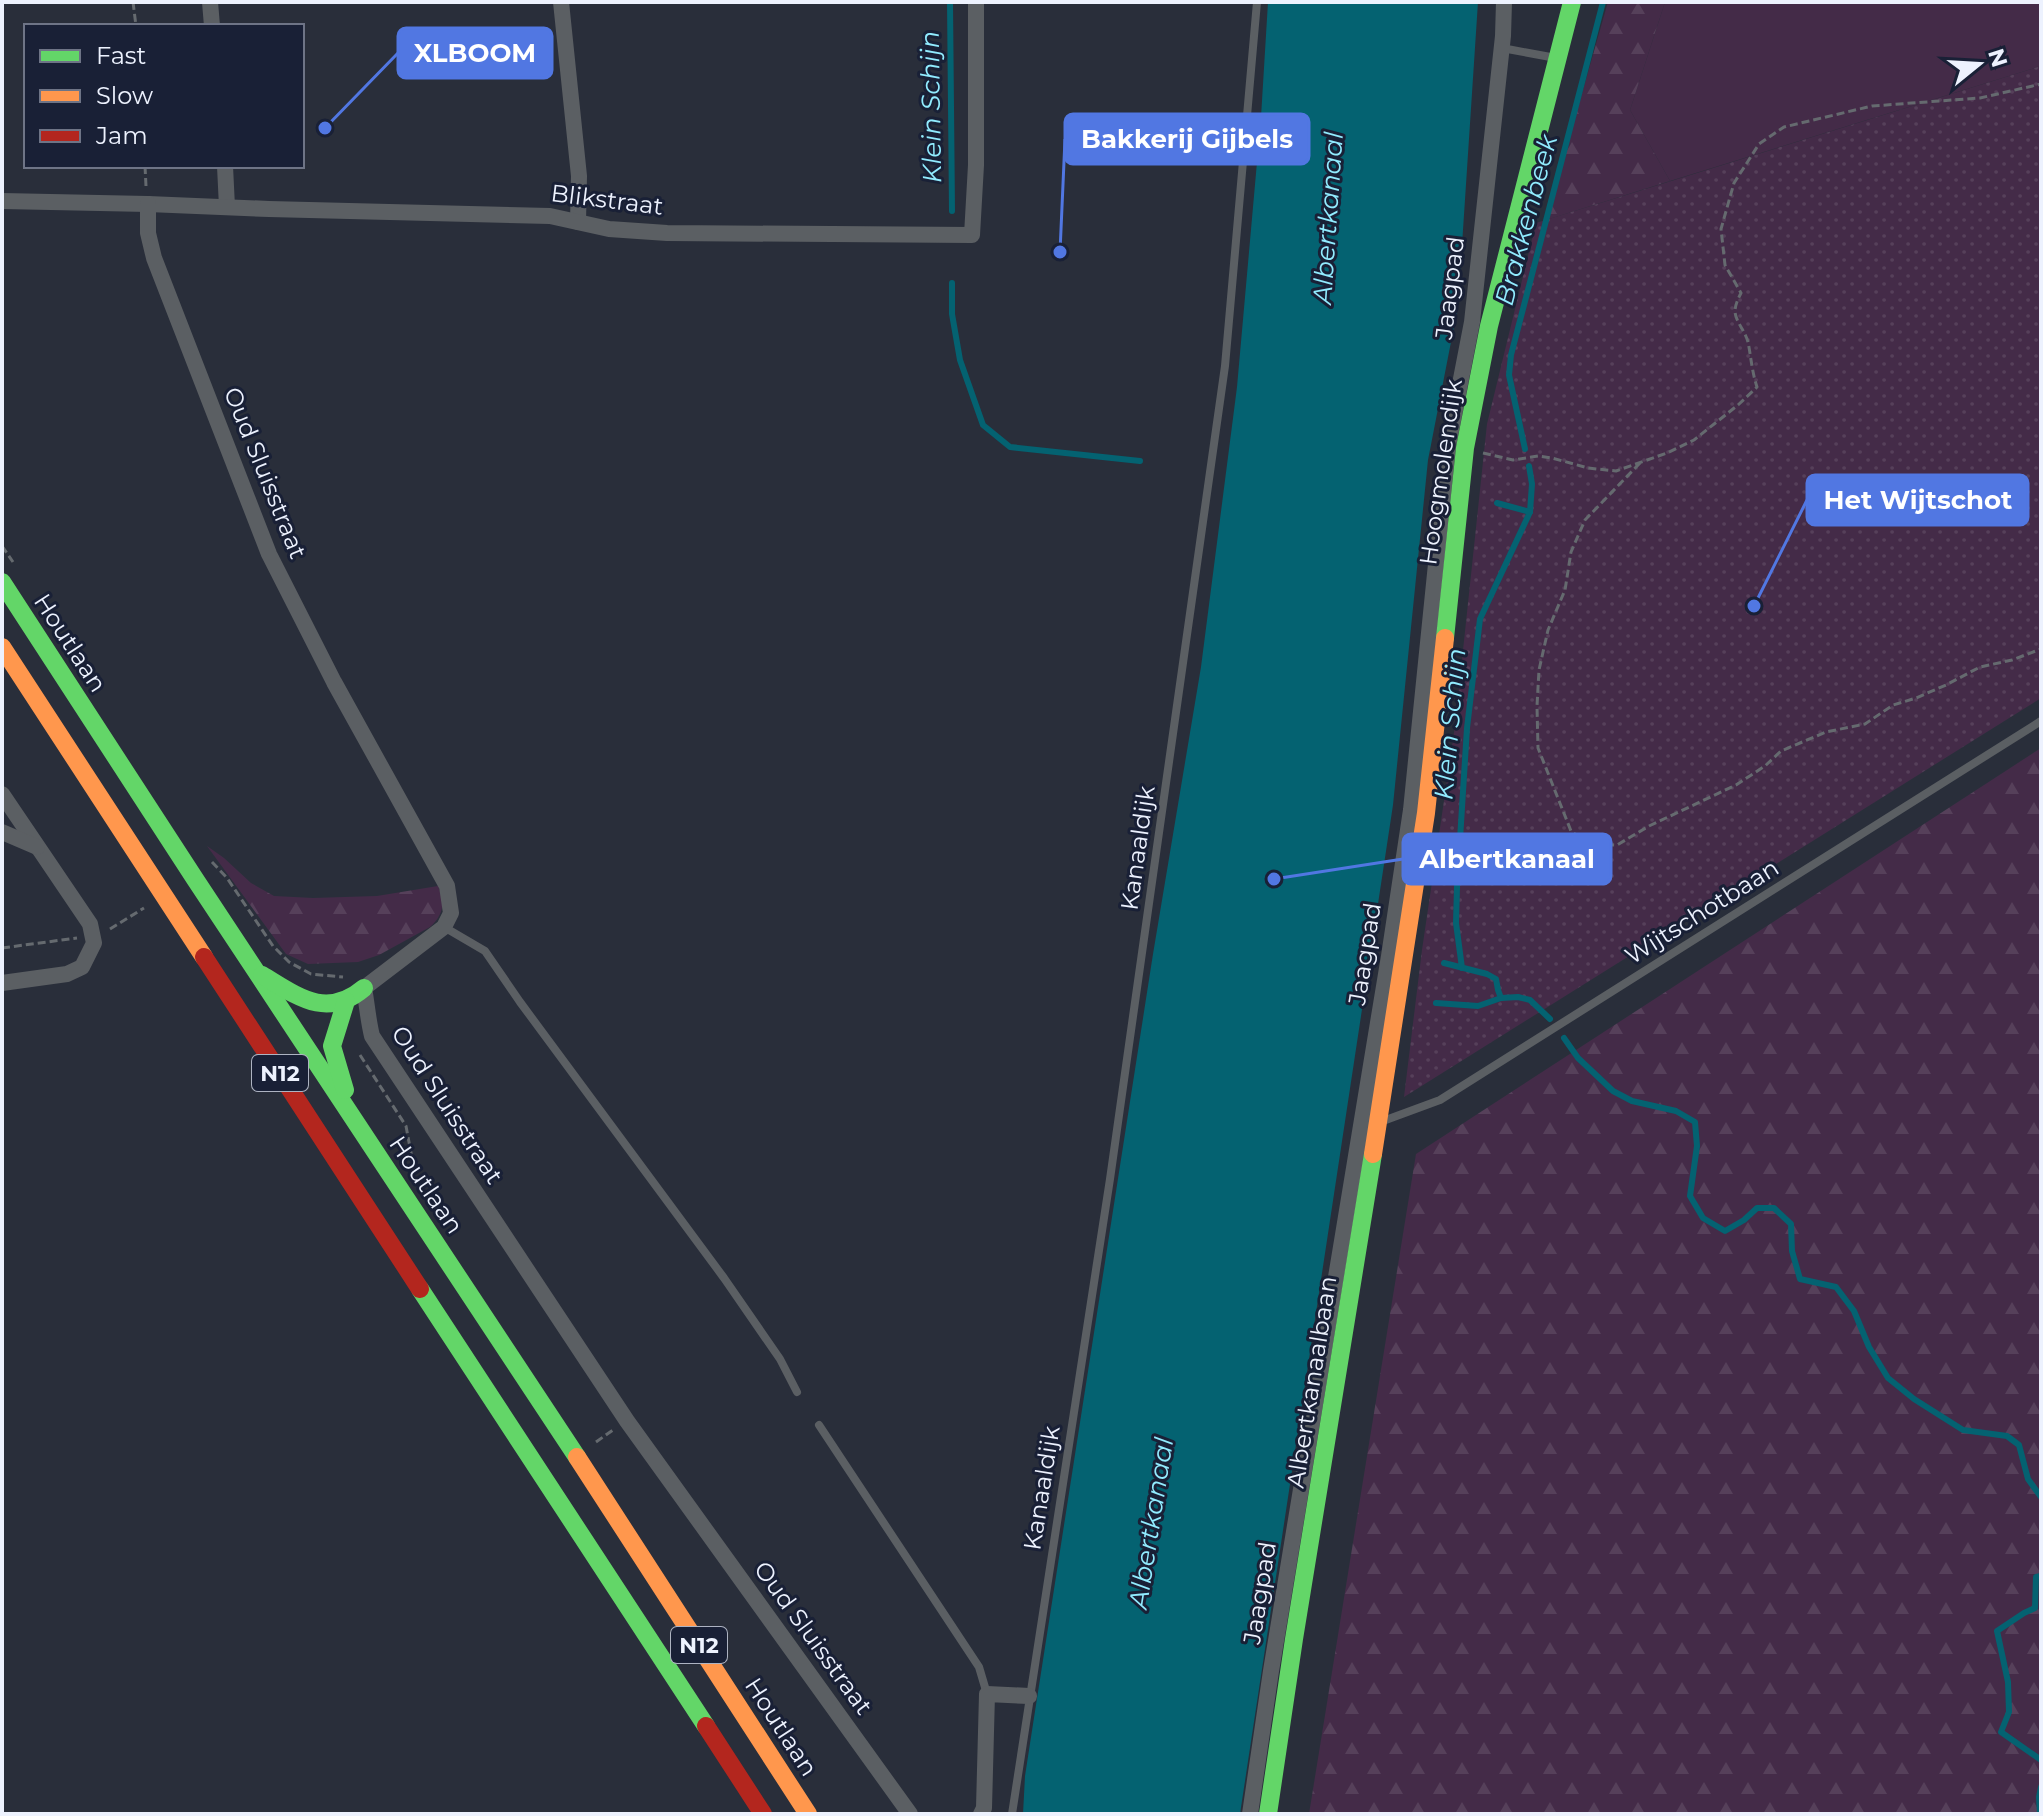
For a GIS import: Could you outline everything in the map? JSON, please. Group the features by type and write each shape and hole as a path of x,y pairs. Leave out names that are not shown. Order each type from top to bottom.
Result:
{"main road":[{"name":"Hoogmolendijk","path":"1404,958 1428,798 1465,448 1489,326 1572,2"},
{"name":"Houtlaan","path":"2,582 590,1476 808,1814"},
{"name":"N12","path":"2,647 763,1814"},
{"name":"Albertkanaalbaan","path":"1268,1814 1404,958"},
{"path":"256,971 310,1001 326,1004 346,1001 364,988"},
{"path":"346,1001 332,1046 356,1124"}],"street":[{"path":"210,2 212,24"},
{"path":"561,2 579,176 578,222"},
{"name":"Blikstraat","path":"2,201 550,216 609,229 667,233 972,235 976,165 976,2"},
{"name":"Jaagpad","path":"1250,1814 1411,810 1448,446 1472,322 1502,48 1504,2"},
{"path":"225,168 227,207"},
{"name":"Oud Sluisstraat","path":"148,204 148,233 154,258 269,554 334,682 447,886 451,913 444,927"},
{"path":"2,794 90,924 94,943 82,967 67,974 2,983"},
{"path":"2,832 38,848"},
{"path":"364,988 444,927"},
{"name":"Oud Sluisstraat","path":"364,988 372,1036 406,1088 627,1421 910,1814"},
{"path":"981,1814 984,1808 987,1694 1029,1696"}],"lane":[{"name":"Kanaaldijk","path":"1012,1814 1110,1179 1220,398 1257,2"},
{"path":"1502,48 1558,58"},
{"name":"Wijtschotbaan","path":"1378,1123 1440,1100 2041,721"},
{"path":"444,927 485,951 724,1278 780,1359 797,1392"},
{"path":"819,1425 979,1667 987,1694"}],"path":[{"path":"133,2 136,24"},
{"path":"1465,448 1513,460 1538,456 1616,471 1694,440 1757,387 1748,341 1735,315 1741,293 1725,265 1721,229 1734,183 1759,144 1784,127 1872,106 1980,98 2041,84"},
{"path":"1640,463 1585,520 1571,552 1565,590 1548,630 1539,670 1538,748 1571,831 1588,844 1617,845 1649,826 1736,785 1781,751 1826,732 1865,724 1893,705 1946,685 1980,667 2041,649"},
{"path":"289,962 311,974"},
{"path":"357,1052 406,1126 415,1173"},
{"path":"589,1446 617,1427"}],"green space":[{"path":"1608,2 1665,2 1630,110 1670,181 1546,220"},
{"path":"1665,2 2041,2 2041,66 1670,181 1630,110"},
{"path":"2041,66 2041,698 1404,1097 1455,726 1487,424 1536,223"},
{"path":"2041,748 2041,1814 1309,1814 1416,1154"},
{"path":"207,846 251,883 274,896 377,896 438,886 442,908 430,927 379,955 358,962 308,964 286,954"}],"water":[{"name":"Albertkanaal","path":"1268,2 1478,2 1458,306 1428,460 1393,805 1240,1814 1023,1814 1031,1737 1201,667 1237,387"}],"waterway":[{"name":"Klein Schijn","path":"950,2 952,211"},
{"name":"Brakkenbeek","path":"1525,449 1509,375 1511,355 1603,2"},
{"name":"Klein Schijn","path":"952,283 952,314 960,360 983,425 1010,447 1140,461"},
{"name":"Brakkenbeek","path":"1529,466 1532,484 1530,512"},
{"name":"Klein Schijn","path":"1462,968 1456,923 1457,887 1467,728 1480,619 1530,512 1497,503"},
{"name":"Klein Schijn","path":"1444,963 1496,979 1501,998"},
{"path":"1436,1003 1478,1006 1501,998 1518,997 1530,1000 1550,1019"},
{"name":"Klein Schijn","path":"1564,1038 1578,1058 1613,1091 1632,1101 1676,1111 1695,1122 1697,1146 1690,1196 1703,1218 1725,1231 1757,1208 1774,1208 1791,1224 1792,1251 1800,1279 1836,1287 1854,1311 1869,1347 1888,1378 1914,1399 1963,1430 2007,1436 2019,1445 2028,1479 2041,1497"},
{"name":"Klein Schijn","path":"2041,1576 2036,1577 2035,1608 1997,1631 2008,1682 2009,1712 2001,1732 2041,1760"},
{"name":"Klein Schijn","path":"2040,1814 2041,1787"}],"traffic: fast":[{"path":"1445,638 1465,448 1489,326 1572,2"},
{"path":"2,582 577,1457"},
{"path":"262,975 300,997 324,1003 337,1002 364,988"},
{"path":"345,1090 332,1046 346,1001"},
{"path":"1268,1814 1373,1154"},
{"path":"420,1289 706,1726"}],"traffic: slow":[{"path":"1373,1154 1426,813 1445,638"},
{"path":"2,647 204,957"},
{"path":"577,1457 808,1814"}],"traffic: jam":[{"path":"204,957 420,1289"},
{"path":"706,1726 763,1814"}],"place":[{"name":"XLBOOM","path":"325,128"},
{"name":"Bakkerij Gijbels","path":"1060,252"},
{"name":"Het Wijtschot","path":"1754,606"},
{"name":"Albertkanaal","path":"1274,879"}]}
